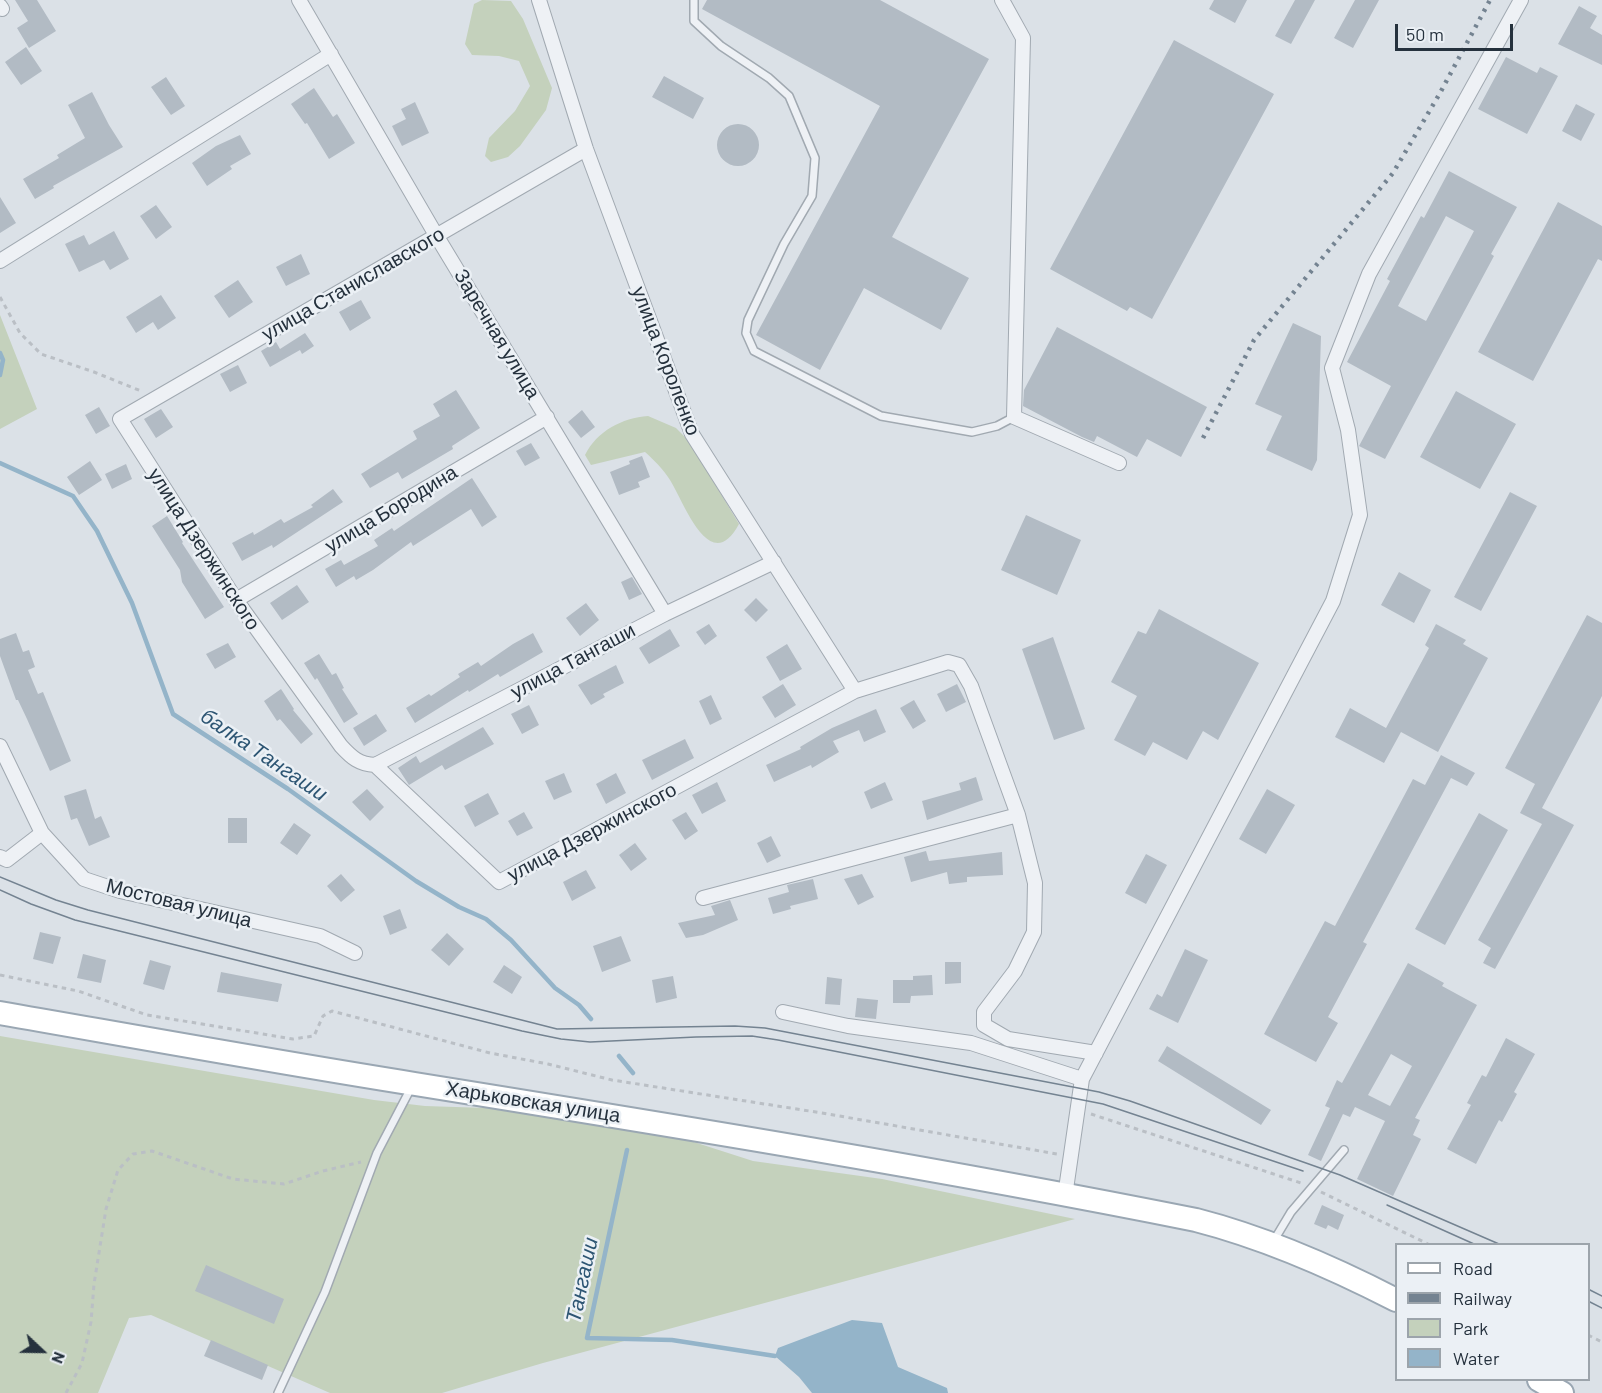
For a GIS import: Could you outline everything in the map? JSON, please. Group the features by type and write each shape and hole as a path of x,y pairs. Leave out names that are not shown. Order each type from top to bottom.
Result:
{"main road":[{"name":"Харьковская улица","path":"0,1013 413,1084 647,1120 856,1156 1196,1220 1231,1229 1338,1270 1395,1299"},
{"path":"1541,1381 1562,1393"}],"street":[{"name":"Заречная улица","path":"299,0 436,235 665,614"},
{"name":"улица Короленко","path":"539,0 586,150 692,434 855,691"},
{"path":"1002,0 1023,38 1014,417 1119,463"},
{"path":"1065,1196 1082,1079 1333,601 1360,514 1348,430 1332,368 1369,274 1521,0"},
{"path":"0,261 331,54"},
{"name":"улица Станиславского","path":"120,419 586,150"},
{"name":"улица Бородина","path":"236,600 547,417"},
{"name":"улица Дзержинского","path":"120,419 236,600 341,746 354,760 365,765 375,765 499,882 855,691 948,662 959,665 971,686 1018,815 1035,883 1034,932 1015,971 984,1012 984,1025 1008,1039 1096,1053"},
{"name":"улица Тангаши","path":"375,765 665,614 774,562"},
{"name":"Мостовая улица","path":"0,746 42,832 84,879 120,891 320,936 355,953"},
{"path":"703,898 1018,815"},
{"path":"0,857 7,860 42,832"},
{"path":"783,1012 848,1026 971,1043 1082,1079"}],"lane":[{"path":"694,0 694,21 722,46 769,78 789,96 815,158 812,196 784,244 748,320 746,333 754,351 881,416 972,432 997,426 1014,417"},
{"path":"278,1393 325,1292 375,1160 413,1084"},
{"path":"1272,1245 1291,1212 1344,1150"}],"path":[{"path":"0,297 20,333 41,354 94,372 156,398"},
{"path":"0,975 78,991 147,1015 293,1039 314,1036 323,1016 332,1011 490,1053 612,1080 1071,1156"},
{"path":"1078,1110 1312,1187 1424,1243"},
{"path":"66,1393 82,1363 91,1322 94,1284 106,1209 118,1170 133,1154 152,1151 232,1179 284,1184 323,1171 375,1160"}],"green space":[{"path":"482,0 511,1 523,19 552,88 546,110 520,146 508,157 491,162 485,156 489,138 515,111 530,86 519,61 499,56 472,55 465,44 474,4"},
{"path":"0,315 37,409 0,429"},
{"path":"648,416 676,428 689,441 739,524 728,539 718,543 708,540 690,518 667,476 645,452 591,465 585,455 596,439 620,423"},
{"path":"0,1036 374,1100 425,1106 486,1108 575,1119 672,1135 753,1161 882,1179 1075,1219 543,1363 442,1393 330,1393 151,1315 129,1318 98,1393 0,1393"}],"water":[{"path":"852,1320 882,1323 898,1367 947,1388 948,1393 812,1393 799,1377 775,1356 778,1348"}],"building":[{"path":"15,0 37,0 56,31 29,48 17,28 28,21"},
{"path":"707,0 880,0 989,59 892,237 969,278 941,330 864,288 820,370 756,335 880,106 702,9"},
{"path":"1214,0 1247,0 1235,23 1209,9"},
{"path":"1295,0 1315,0 1291,44 1275,36"},
{"path":"1355,0 1379,0 1353,48 1334,38"},
{"path":"1579,6 1597,16 1590,28 1602,35 1602,65 1558,44"},
{"path":"1174,40 1274,94 1152,319 1130,307 1127,311 1050,269"},
{"path":"26,47 42,71 21,85 5,62"},
{"path":"1506,57 1537,73 1540,67 1558,76 1527,134 1478,109"},
{"path":"664,76 704,98 693,119 652,97"},
{"path":"166,77 185,106 171,115 151,87"},
{"path":"314,88 333,117 337,114 355,143 329,159 307,123 305,124 291,104"},
{"path":"92,92 123,147 53,186 54,188 35,199 23,179 59,158 57,155 85,138 68,105"},
{"path":"415,102 429,133 402,146 392,126 406,119 401,109"},
{"path":"1576,104 1595,114 1581,141 1562,131"},
{"path":"738,124 753,130 759,145 753,160 738,166 723,160 717,145 723,130"},
{"path":"240,135 251,154 230,166 232,169 207,186 192,163 216,146"},
{"path":"1449,171 1517,207 1491,254 1494,256 1385,459 1359,446 1391,386 1347,362 1390,281 1387,279 1421,216 1424,218","holes":["1446,216 1474,231 1426,321 1398,306"]},
{"path":"0,197 16,223 0,233"},
{"path":"1558,202 1602,226 1602,261 1598,259 1533,381 1478,352"},
{"path":"156,205 172,227 156,239 140,216"},
{"path":"114,231 129,259 110,270 104,260 79,272 65,244 84,235 89,245"},
{"path":"301,254 310,274 286,286 276,267"},
{"path":"238,280 253,302 229,318 214,296"},
{"path":"161,295 176,318 158,330 153,322 136,333 126,317"},
{"path":"361,300 371,318 350,331 339,312"},
{"path":"1293,323 1321,336 1317,460 1312,471 1266,450 1282,416 1255,404"},
{"path":"1057,327 1207,407 1181,457 1147,439 1137,457 1097,436 1094,442 1082,437 1023,406 1024,390"},
{"path":"305,333 314,346 302,354 300,350 270,367 261,351 276,342 280,349"},
{"path":"238,365 247,383 230,392 220,374"},
{"path":"456,390 480,428 452,446 453,449 402,479 398,472 370,488 361,474 417,439 413,431 440,416 433,404"},
{"path":"1456,391 1516,424 1480,489 1420,457"},
{"path":"99,407 110,426 96,434 85,415"},
{"path":"161,409 173,427 156,438 144,419"},
{"path":"582,410 595,427 581,438 568,422"},
{"path":"531,443 540,458 525,466 516,451"},
{"path":"642,456 650,477 638,482 640,487 619,495 610,472"},
{"path":"90,461 102,480 79,495 67,477"},
{"path":"126,464 132,479 112,489 105,474"},
{"path":"472,478 497,517 482,527 471,509 413,546 411,542 356,580 354,576 336,587 325,569 341,560 344,565 378,546 374,540 392,528 394,531"},
{"path":"333,489 343,502 273,548 272,545 242,561 232,543 253,532 254,535 281,519 284,523 313,507 311,505"},
{"path":"1510,492 1537,506 1481,611 1454,597"},
{"path":"1026,515 1081,540 1057,595 1001,570"},
{"path":"167,516 224,607 205,619 182,582 180,570 152,526"},
{"path":"1399,572 1431,590 1414,623 1381,605"},
{"path":"632,577 642,594 629,600 621,582"},
{"path":"297,585 309,602 282,620 270,603"},
{"path":"756,598 768,610 756,622 744,610"},
{"path":"586,603 599,620 580,636 566,618"},
{"path":"1159,609 1259,663 1218,740 1203,731 1187,760 1153,742 1145,756 1114,740 1137,696 1111,682 1138,631 1146,634"},
{"path":"1587,615 1602,623 1602,696 1542,808 1574,825 1495,969 1483,963 1491,948 1478,940 1542,824 1520,813 1535,784 1505,768"},
{"path":"709,624 717,636 705,645 696,632"},
{"path":"1436,624 1466,640 1463,644 1488,658 1438,752 1401,732 1384,763 1335,737 1350,708 1386,728 1429,648 1425,645"},
{"path":"670,629 680,646 649,664 639,648"},
{"path":"16,633 23,652 29,650 35,667 28,670 38,694 43,692 71,761 50,771 18,700 16,700 0,656 0,639"},
{"path":"533,633 543,652 500,677 498,674 469,692 468,690 415,723 406,708 429,694 431,696 460,677 458,674 478,662 481,666"},
{"path":"1053,637 1085,729 1054,740 1022,649"},
{"path":"228,643 236,657 215,669 206,654"},
{"path":"787,644 802,669 780,681 766,657"},
{"path":"319,654 332,675 336,673 344,688 342,689 358,714 344,723 317,678 315,680 304,663"},
{"path":"616,665 624,683 603,694 605,697 591,705 578,685"},
{"path":"783,684 796,705 775,718 762,697"},
{"path":"957,684 966,702 946,712 937,694"},
{"path":"281,689 293,710 313,734 301,744 280,719 277,721 264,701"},
{"path":"711,695 722,719 710,725 699,701"},
{"path":"914,700 926,721 913,729 900,708"},
{"path":"529,705 539,725 522,734 511,714"},
{"path":"876,709 886,732 864,742 859,730 833,741 839,752 812,768 811,765 774,782 766,765 801,749 800,747 832,728"},
{"path":"376,714 387,731 364,746 353,728"},
{"path":"483,727 494,744 445,770 442,765 409,785 398,768 416,756 420,763"},
{"path":"685,739 694,758 652,780 642,760"},
{"path":"1441,755 1475,773 1467,786 1451,778 1363,942 1367,944 1328,1017 1338,1023 1316,1062 1264,1034 1325,921 1335,926 1413,779 1425,785"},
{"path":"564,773 572,792 554,800 545,781"},
{"path":"616,773 626,793 606,804 596,784"},
{"path":"976,777 983,800 927,820 922,801 961,790 959,783"},
{"path":"717,782 726,801 702,814 692,795"},
{"path":"885,782 893,800 871,809 864,792"},
{"path":"86,789 95,819 101,816 110,837 89,846 77,818 71,820 64,796"},
{"path":"367,789 384,807 370,821 352,802"},
{"path":"1267,789 1295,805 1266,854 1239,839"},
{"path":"488,793 499,814 475,827 464,806"},
{"path":"524,812 533,828 517,836 508,821"},
{"path":"686,812 698,831 685,840 672,820"},
{"path":"1479,813 1508,830 1445,945 1415,929"},
{"path":"228,818 247,818 247,843 228,843"},
{"path":"294,823 311,835 297,855 280,843"},
{"path":"771,836 781,856 767,863 757,843"},
{"path":"635,843 647,859 631,871 619,855"},
{"path":"926,851 929,861 1002,852 1003,875 967,877 967,882 949,884 947,872 911,882 904,857"},
{"path":"1146,854 1167,865 1146,904 1125,893"},
{"path":"586,870 596,888 572,901 563,882"},
{"path":"341,874 355,890 341,902 327,886"},
{"path":"862,874 874,897 858,905 844,879"},
{"path":"813,879 818,899 790,906 791,909 773,914 768,898 789,892 787,885"},
{"path":"730,900 738,920 703,935 686,938 678,923 715,915 711,906"},
{"path":"400,909 407,928 390,935 383,916"},
{"path":"40,932 61,937 53,964 33,959"},
{"path":"447,933 464,949 449,966 431,950"},
{"path":"621,936 631,961 602,972 593,946"},
{"path":"1185,949 1208,960 1178,1023 1149,1009 1157,994 1162,997"},
{"path":"83,954 106,960 101,983 77,978"},
{"path":"150,960 171,966 164,990 143,984"},
{"path":"945,962 961,962 961,983 945,984"},
{"path":"1408,963 1444,983 1442,986 1477,1005 1415,1118 1420,1120 1413,1135 1421,1139 1393,1196 1357,1179 1385,1121 1355,1107 1350,1117 1343,1114 1321,1161 1308,1155 1330,1108 1325,1106 1337,1080 1342,1083","holes":["1391,1054 1412,1066 1390,1106 1368,1095"]},
{"path":"504,965 522,977 512,994 493,982"},
{"path":"221,972 282,984 278,1002 217,992"},
{"path":"932,975 933,995 911,996 910,1003 893,1003 893,980 913,980 913,976"},
{"path":"673,976 677,998 656,1003 652,980"},
{"path":"827,977 842,979 840,1005 825,1004"},
{"path":"857,998 878,1000 876,1019 855,1017"},
{"path":"1506,1038 1535,1054 1514,1092 1517,1094 1502,1122 1499,1120 1476,1164 1447,1149 1471,1105 1467,1103 1482,1075 1486,1077"},
{"path":"1167,1046 1271,1110 1261,1125 1158,1061"},
{"path":"1322,1205 1344,1215 1338,1230 1328,1225 1326,1229 1314,1224"},
{"path":"206,1265 284,1299 274,1324 195,1291"},
{"path":"211,1340 268,1365 262,1380 204,1356"}],"waterway":[{"name":"балка Тангаши","path":"0,353 3,360 0,375"},
{"name":"балка Тангаши","path":"0,463 73,496 97,531 132,603 173,714 288,789 416,881 459,907 486,919 511,940 555,988 579,1005 591,1019"},
{"name":"балка Тангаши","path":"619,1056 633,1073"},
{"name":"Тангаши","path":"627,1150 587,1338 672,1340 775,1356"}],"tram line":[{"path":"0,877 56,900 88,910 557,1029 735,1026 765,1028 1099,1092 1340,1175 1497,1243"},
{"path":"0,890 75,920 522,1031 590,1042 752,1036 778,1040 1103,1104 1303,1171"},
{"path":"1387,1205 1472,1243"},
{"path":"1590,1290 1602,1296"},
{"path":"1590,1302 1602,1308"}],"railway":[{"path":"1203,438 1254,340 1393,173 1440,93 1490,0"}]}
